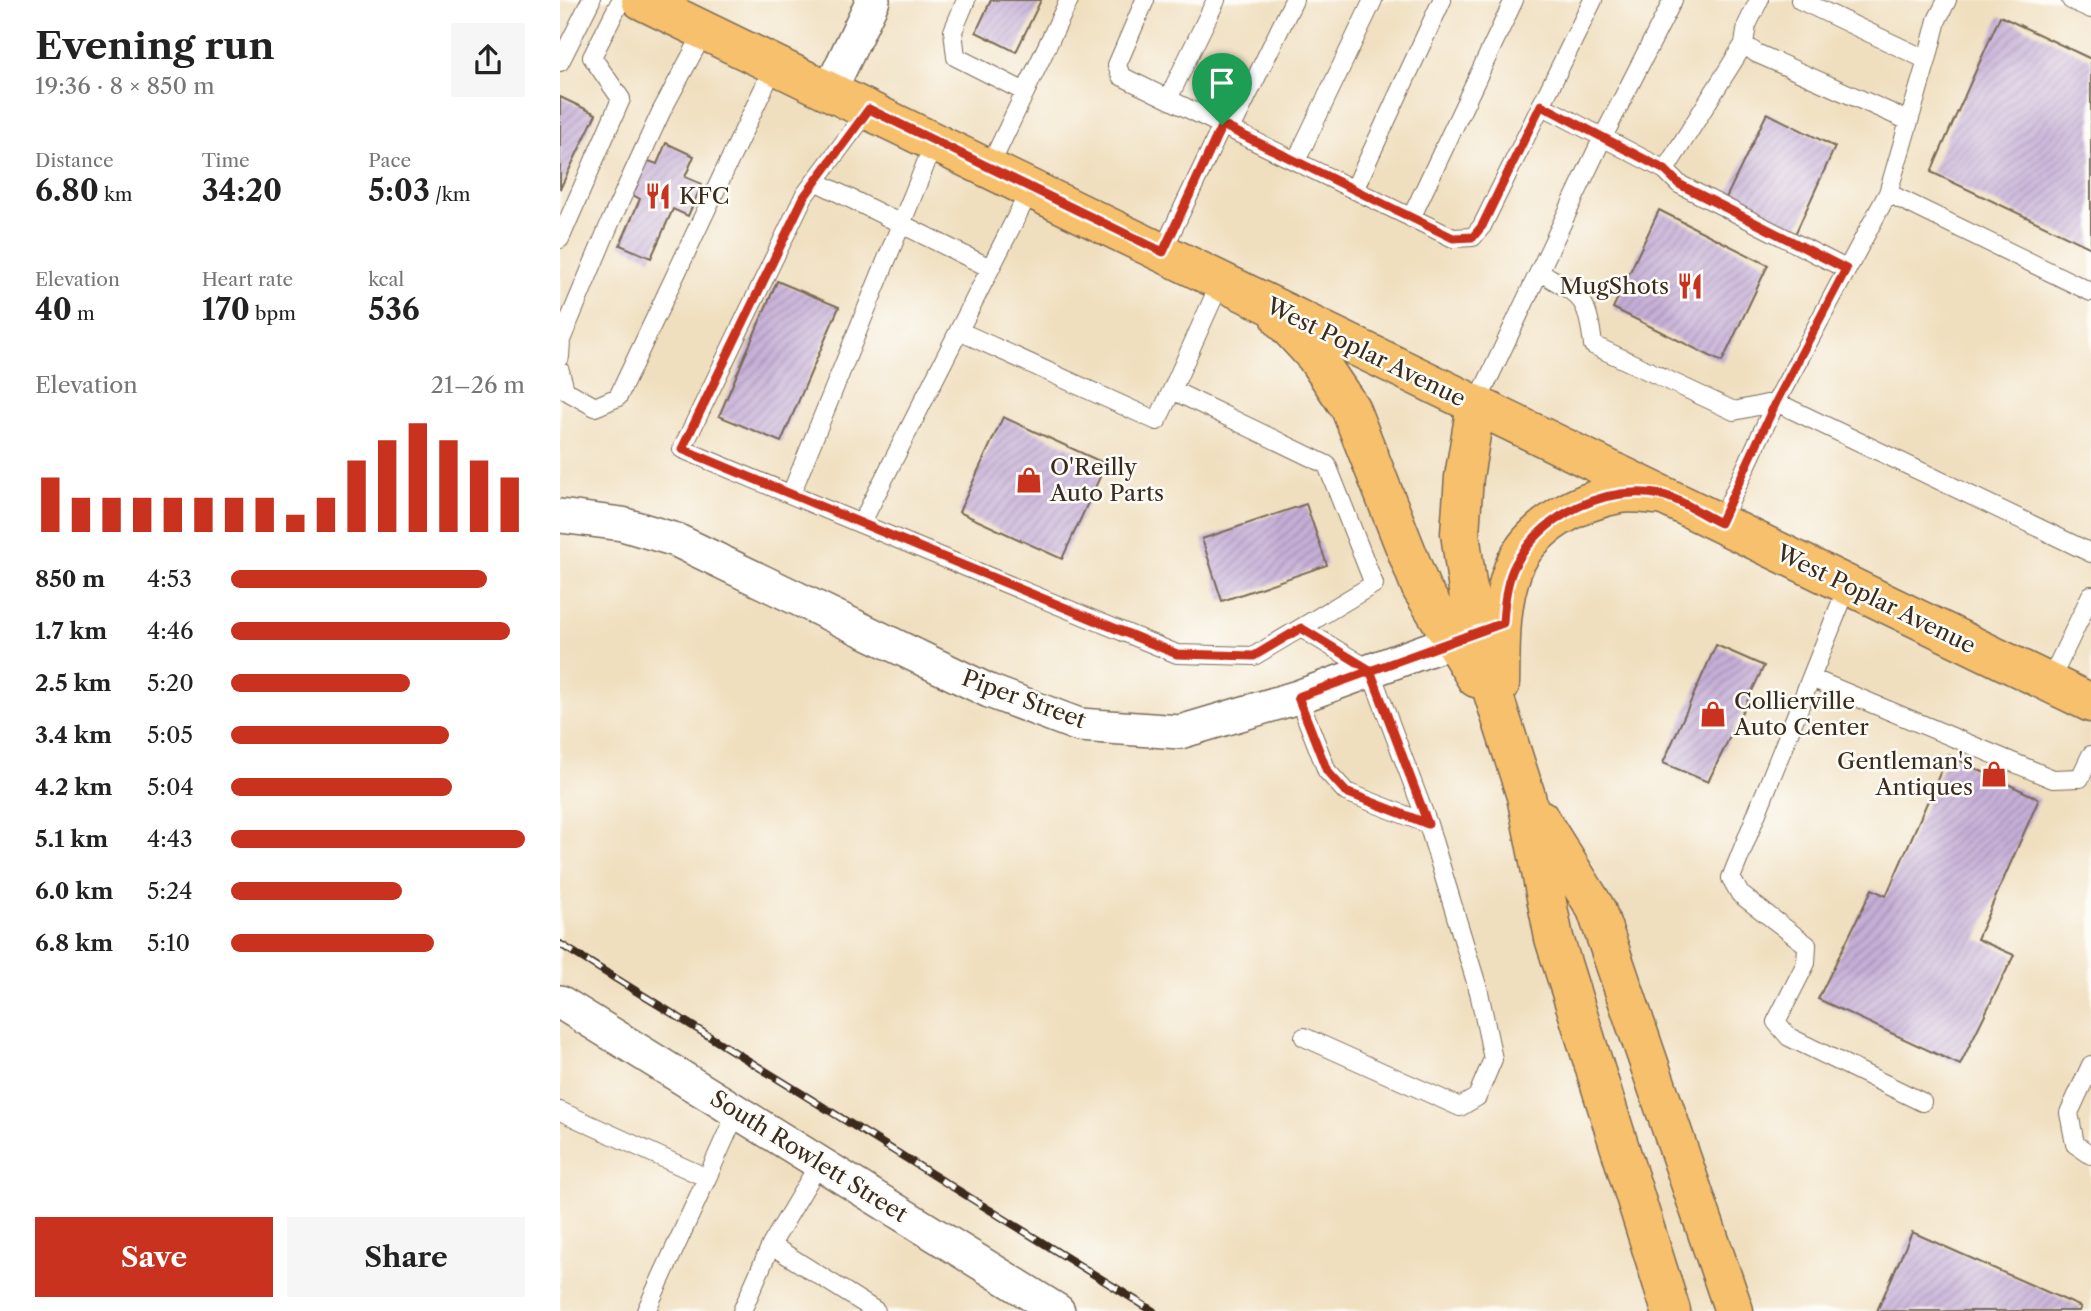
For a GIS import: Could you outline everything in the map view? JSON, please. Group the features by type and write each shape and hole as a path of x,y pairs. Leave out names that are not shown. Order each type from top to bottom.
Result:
{"main road":[{"name":"West Poplar Avenue","path":"641,0 2091,703"},
{"path":"1264,302 1315,356 1350,408 1421,588 1476,633"},
{"path":"1476,405 1464,477 1460,533 1476,633 1526,796 1554,938 1671,1311"},
{"path":"1476,633 1514,566 1538,534 1552,522 1588,502 1622,493 1663,495"},
{"path":"1526,796 1595,909 1734,1311"}],"street":[{"path":"830,90 873,0"},
{"name":"Piper Street","path":"560,516 622,524 676,540 989,691 1079,725 1180,732 1298,697 1476,633"},
{"name":"South Rowlett Street","path":"560,1002 1058,1311"}],"lane":[{"path":"560,62 591,0"},
{"path":"560,239 621,99 592,57 621,0"},
{"path":"966,0 953,32 956,57 1025,92"},
{"path":"989,167 1069,0"},
{"path":"1145,0 1117,65 1121,76 1453,238 1473,237 1482,226 1593,0"},
{"path":"1168,99 1216,0"},
{"path":"1163,252 1294,0"},
{"path":"1296,161 1373,0"},
{"path":"1354,190 1442,0"},
{"path":"1411,218 1514,0"},
{"path":"1476,405 1602,139 1673,0"},
{"path":"1665,170 1744,44 1747,25 1759,0"},
{"path":"1800,0 1927,60"},
{"path":"1720,523 1776,402 1888,192 1937,20 1947,0"},
{"path":"2071,0 2091,9"},
{"path":"560,357 561,340 610,223 705,30"},
{"path":"1744,44 1756,53 1909,121"},
{"path":"560,371 565,390 595,407 618,397 775,64"},
{"path":"1541,105 1665,170 1679,184 1846,269"},
{"path":"869,109 804,197 682,449 1177,654 1254,656 1374,584 1327,465 1172,390"},
{"path":"791,494 935,141"},
{"path":"815,181 990,268"},
{"path":"861,524 1031,188"},
{"path":"1888,192 2091,292"},
{"path":"1541,272 1580,295 1590,313 1593,345 1734,411 1776,402 2091,553"},
{"path":"959,331 1157,421 1221,281"},
{"path":"1848,585 1731,878 1740,894 1807,945 1805,963 1776,1022 1780,1027 1789,1037 1923,1102"},
{"path":"2049,682 2091,595"},
{"path":"1301,628 1370,670 1428,824 1479,992 1493,1059 1478,1097 1460,1107 1304,1037"},
{"path":"1811,678 2053,779 2080,778 2091,755"},
{"path":"1298,697 1327,771 1346,792 1428,824"},
{"path":"2091,1065 2069,1113 2075,1144 2091,1155"},
{"path":"560,1111 707,1178"},
{"path":"646,1311 737,1111"},
{"path":"742,1311 771,1245 820,1162"},
{"path":"771,1245 876,1311"}],"building":[{"path":"991,0 1041,0 1016,52 976,32"},
{"path":"2000,16 2091,59 2091,248 1931,172"},
{"path":"560,97 596,114 560,189"},
{"path":"1767,113 1835,147 1792,241 1722,206"},
{"path":"666,143 694,156 685,177 702,184 688,216 673,209 651,258 620,245 640,199 631,194 646,160 657,164"},
{"name":"MugShots","path":"1659,210 1768,265 1722,362 1613,308"},
{"path":"777,281 839,307 781,442 719,416"},
{"path":"1003,417 1106,464 1062,559 959,512"},
{"path":"1306,504 1327,565 1222,601 1202,539"},
{"name":"Collierville Auto Center","path":"1716,645 1764,666 1708,782 1663,763"},
{"path":"1948,755 2039,799 1977,939 2014,955 1960,1065 1818,999 1872,889 1886,896"},
{"path":"1912,1232 2081,1307 2079,1311 1877,1311"}],"railway":[{"path":"560,944 1153,1311"}],"place":[{"name":"KFC","path":"658,196"},
{"name":"MugShots","path":"1690,286"},
{"name":"O'Reilly Auto Parts","path":"1029,480"},
{"name":"Collierville Auto Center","path":"1713,714"},
{"name":"Gentleman's Antiques","path":"1994,774"}],"route":[{"path":"1222,125 1163,252 869,109 804,197 682,449 1177,654 1254,656 1301,628 1370,670 1428,824 1346,792 1327,771 1298,697 1370,670 1503,623 1505,600 1514,566 1538,534 1552,522 1588,502 1622,493 1663,495 1720,523 1776,402 1846,269 1679,184 1665,170 1541,105 1482,226 1473,237 1453,238 1222,125"}]}
